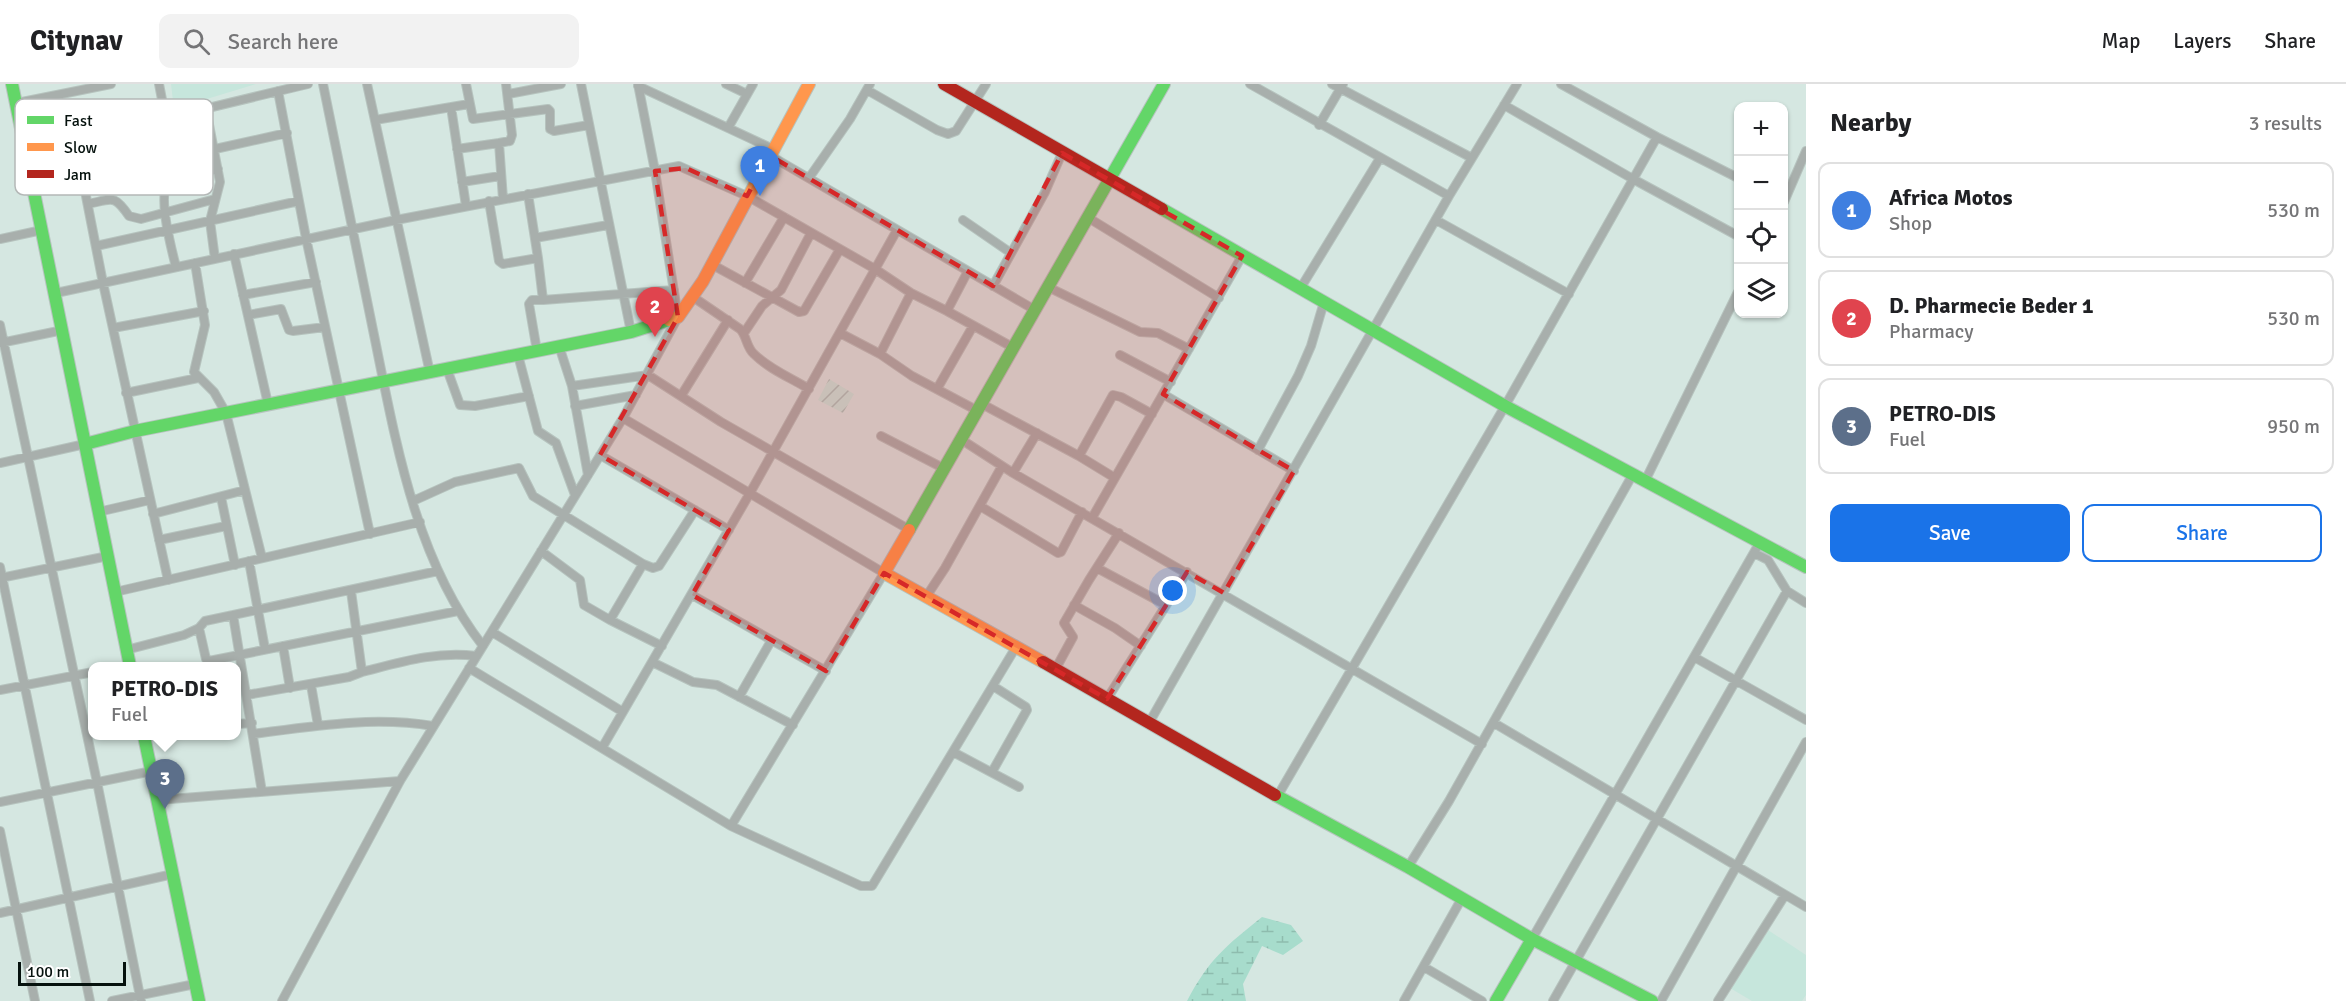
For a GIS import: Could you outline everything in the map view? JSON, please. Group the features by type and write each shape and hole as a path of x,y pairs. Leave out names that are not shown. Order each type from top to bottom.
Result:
{"street":[{"path":"12,84 15,99"},
{"path":"61,84 63,95"},
{"path":"40,99 111,84"},
{"path":"159,84 162,99"},
{"path":"213,107 308,84"},
{"path":"323,84 384,380 413,501 438,571 458,611 483,646"},
{"path":"367,84 430,373"},
{"path":"466,84 473,119 548,108 550,129 554,131 589,125"},
{"path":"457,149 510,141 512,135 506,84"},
{"path":"508,94 561,84"},
{"path":"581,84 631,332"},
{"path":"726,84 747,94"},
{"path":"728,128 753,84"},
{"path":"282,1001 400,781 623,418 678,317 693,297 809,84"},
{"path":"944,84 1505,406 1633,474 1757,548 1806,567"},
{"path":"809,178 868,87 944,134 952,134 986,84"},
{"path":"731,826 910,530 1164,84"},
{"path":"1250,84 1449,196"},
{"path":"1149,723 1449,196 1517,84"},
{"path":"1563,84 1657,137 1734,176"},
{"path":"638,85 728,128 771,152 809,178 1035,310"},
{"path":"638,85 655,171 678,317"},
{"path":"1319,124 1338,86 1472,158"},
{"path":"278,91 306,238 370,534"},
{"path":"375,120 469,104"},
{"path":"1504,105 1734,234"},
{"path":"451,107 466,206"},
{"path":"215,149 287,133"},
{"path":"1277,797 1505,406 1657,137"},
{"path":"213,139 220,186 210,220 215,259"},
{"path":"499,143 502,199"},
{"path":"1788,192 1806,152"},
{"path":"993,285 1045,192 1062,153"},
{"path":"1300,289 1380,158"},
{"path":"56,293 306,238 489,201 600,182 671,166 686,168 747,196 875,269 911,293 947,310 1014,348"},
{"path":"213,170 218,169"},
{"path":"462,182 500,176"},
{"path":"528,194 543,300"},
{"path":"36,195 128,662"},
{"path":"86,195 126,393 168,580"},
{"path":"165,195 167,229 176,267"},
{"path":"88,204 111,199 117,201 133,218 141,219 215,199"},
{"path":"96,246 299,201"},
{"path":"489,201 500,261 503,264 538,258"},
{"path":"745,283 784,217"},
{"path":"1088,217 1219,298"},
{"path":"963,220 1011,253"},
{"path":"1436,220 1569,294"},
{"path":"535,238 608,225"},
{"path":"0,239 42,230"},
{"path":"602,748 773,453 897,230"},
{"path":"744,333 762,306 780,290 811,233"},
{"path":"711,264 799,312 804,311 840,249"},
{"path":"234,254 268,404"},
{"path":"1092,518 1242,256"},
{"path":"195,262 205,324 202,346 194,364 194,372 214,392 226,413 262,558"},
{"path":"947,310 968,271"},
{"path":"243,295 316,282"},
{"path":"1048,287 1140,332 1158,333 1189,349"},
{"path":"537,351 529,304 532,300 674,290"},
{"path":"880,354 911,293"},
{"path":"693,297 744,333 747,345 756,356 809,389"},
{"path":"1645,481 1734,300"},
{"path":"1258,450 1298,376 1311,346 1324,303"},
{"path":"248,315 281,309 289,330 293,332 325,327"},
{"path":"113,328 204,311"},
{"path":"0,463 135,431 631,332 678,317"},
{"path":"681,396 728,320"},
{"path":"0,325 97,782 140,998"},
{"path":"937,389 973,326"},
{"path":"2,342 63,330"},
{"path":"840,333 880,354 912,376 1037,433 1115,478"},
{"path":"559,346 572,386 588,475"},
{"path":"518,355 538,431 556,443 575,495"},
{"path":"1120,355 1171,382"},
{"path":"447,369 460,405 475,406 529,396"},
{"path":"572,386 648,375 773,453 910,530"},
{"path":"126,393 198,378"},
{"path":"575,406 636,394"},
{"path":"1163,394 1294,471"},
{"path":"1079,456 1113,395 1152,414"},
{"path":"623,418 884,573 1277,797 1408,867 1532,939 1652,1001"},
{"path":"1013,472 1037,433"},
{"path":"881,436 945,469"},
{"path":"962,440 1002,466 1482,744"},
{"path":"600,455 729,530"},
{"path":"926,597 1002,466"},
{"path":"413,501 455,482 516,467 522,470 533,496 653,568 659,566 695,510"},
{"path":"1408,867 1482,744 1633,474"},
{"path":"153,514 245,490"},
{"path":"221,497 235,565"},
{"path":"98,512 150,500"},
{"path":"980,506 1058,553 1061,552 1082,512"},
{"path":"115,592 420,522"},
{"path":"159,540 226,526"},
{"path":"1055,670 1072,637 1064,623 1119,533"},
{"path":"1757,548 1768,560 1787,591 1806,603"},
{"path":"1496,1001 1757,548"},
{"path":"541,551 580,580 584,605 662,646"},
{"path":"1,578 108,556"},
{"path":"249,561 265,649"},
{"path":"610,620 643,564"},
{"path":"0,567 90,1001"},
{"path":"1097,568 1166,605"},
{"path":"126,650 184,635 199,628 205,621 438,571"},
{"path":"1107,699 1187,572"},
{"path":"351,591 362,672"},
{"path":"1553,1001 1787,591"},
{"path":"692,595 826,671"},
{"path":"1074,605 1141,646"},
{"path":"199,628 206,659 209,661 458,611"},
{"path":"233,615 248,695 262,792"},
{"path":"492,632 623,712"},
{"path":"739,697 771,641"},
{"path":"283,646 290,688"},
{"path":"469,668 731,826 869,887 875,884 1016,647"},
{"path":"248,695 349,677 422,657 458,654 476,656"},
{"path":"1694,657 1806,720"},
{"path":"652,662 693,682 717,685 793,725"},
{"path":"0,690 88,673"},
{"path":"310,685 318,725"},
{"path":"992,772 1027,710 1026,707 993,686"},
{"path":"253,734 318,725 384,721 433,726"},
{"path":"241,724 252,723"},
{"path":"1494,723 1806,908"},
{"path":"145,740 199,1001"},
{"path":"1661,1001 1806,742"},
{"path":"953,752 1019,787"},
{"path":"0,802 152,771"},
{"path":"158,800 400,781"},
{"path":"0,831 35,1001"},
{"path":"0,913 173,874"},
{"path":"1718,1001 1785,895"},
{"path":"1404,1001 1462,898"},
{"path":"1424,967 1482,1001"},
{"path":"112,1001 140,998 195,984"}],"highlighted area":[{"path":"1062,153 1242,256 1163,394 1294,471 1224,593 1187,572 1107,699 884,573 826,671 692,595 729,530 600,455 678,317 655,171 686,168 747,196 769,155 993,286"}],"shaded area":[{"path":"171,84 256,84 207,99 173,99"},
{"path":"829,379 854,394 843,413 818,400"},
{"path":"1768,930 1806,955 1806,995 1802,1001 1752,1001 1730,988"}],"green space":[{"path":"1262,917 1291,925 1303,941 1283,955 1262,946 1243,984 1246,1001 1187,1001 1203,974 1219,954"}],"traffic: fast":[{"path":"12,84 15,99"},
{"path":"909,530 1164,84"},
{"path":"35,195 129,662"},
{"path":"1162,209 1505,406 1806,567"},
{"path":"85,444 135,431 631,332 669,320"},
{"path":"145,740 199,1001"},
{"path":"1275,795 1408,867 1532,939 1652,1001"},
{"path":"1496,1001 1532,939"}],"traffic: slow":[{"path":"669,320 678,317 703,281 809,84"},
{"path":"909,530 884,573 1043,662"}],"traffic: jam":[{"path":"944,84 1162,209"},
{"path":"1043,662 1275,795"}],"place":[{"name":"Africa Motos","path":"760,196"},
{"name":"D. Pharmecie Beder 1","path":"655,337"},
{"name":"PETRO-DIS","path":"165,809"}]}
